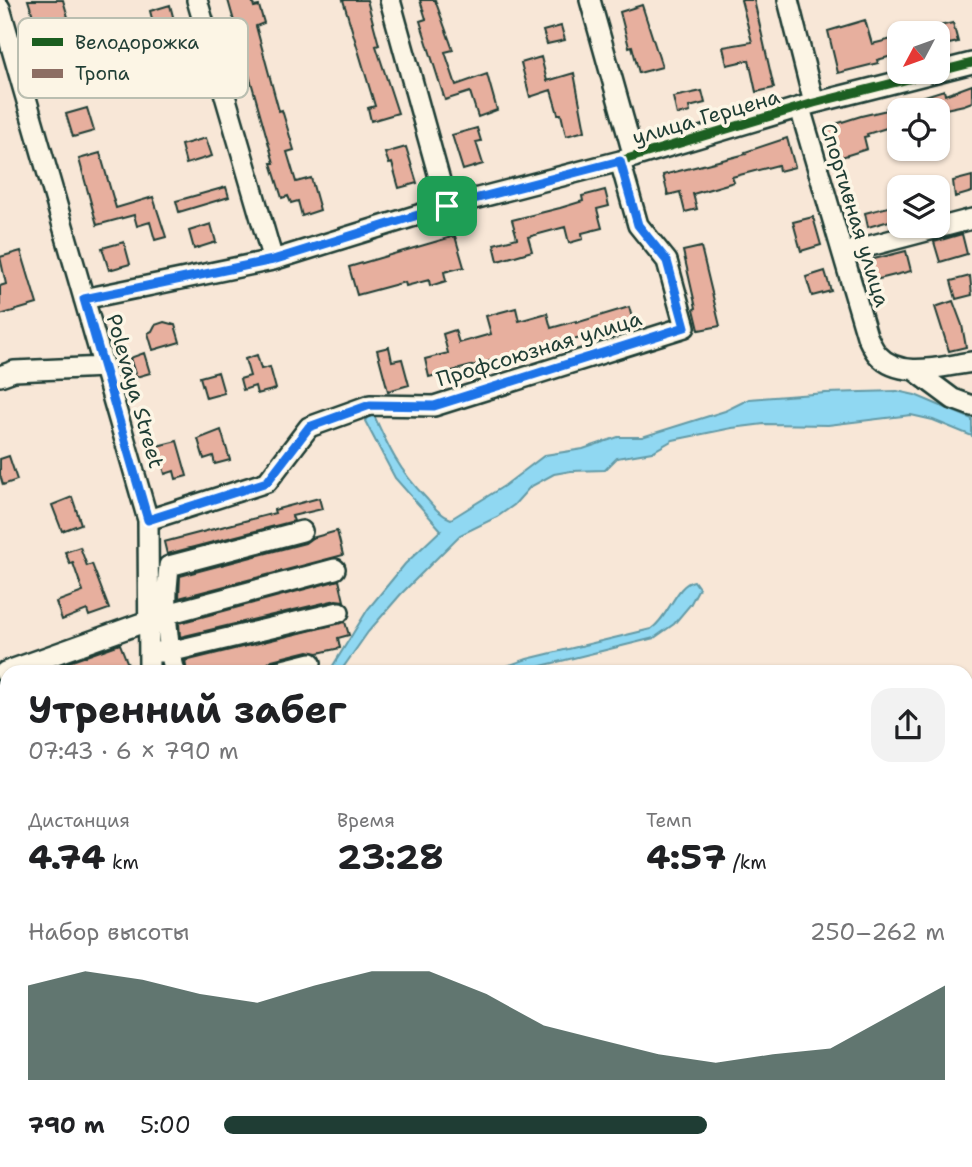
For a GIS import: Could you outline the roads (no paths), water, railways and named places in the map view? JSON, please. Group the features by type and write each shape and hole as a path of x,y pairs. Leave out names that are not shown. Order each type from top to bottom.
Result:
{"street":[{"path":"197,0 202,18"},
{"path":"390,0 447,206"},
{"path":"590,0 627,159"},
{"name":"Спортивная улица","path":"788,0 807,106 843,253 867,336 878,355 896,367 914,370"},
{"name":"Polevaya Street","path":"0,8 18,70"},
{"name":"улица Герцена","path":"84,299 273,260 447,206 972,63"},
{"name":"Polevaya Street","path":"26,98 148,520 158,617 149,652 149,665"},
{"path":"226,98 273,260"},
{"name":"Профсоюзная улица","path":"148,520 267,482 309,427 370,405 434,406 685,327 667,261 638,225 627,159"},
{"path":"843,253 972,219"},
{"path":"914,370 972,362"},
{"path":"0,376 14,371 105,367"},
{"path":"914,370 953,399 972,406"},
{"path":"173,665 158,617 166,590 169,566 302,531"},
{"path":"24,665 158,617 335,569"},
{"path":"149,652 169,652 340,612"},
{"path":"304,665 312,663"}],"water":[{"path":"897,391 915,395 972,419 972,436 933,420 911,415 828,425 764,424 673,440 652,452 617,458 605,470 554,474 530,487 514,505 497,517 460,535 401,594 368,632 345,665 333,665 368,609 405,564 441,530 395,478 365,421 369,414 373,413 409,478 437,510 451,519 504,486 545,455 583,449 618,437 642,437 725,411 749,399"},
{"path":"694,581 699,588 690,605 674,624 654,638 545,665 510,665 651,629 688,583"}]}
